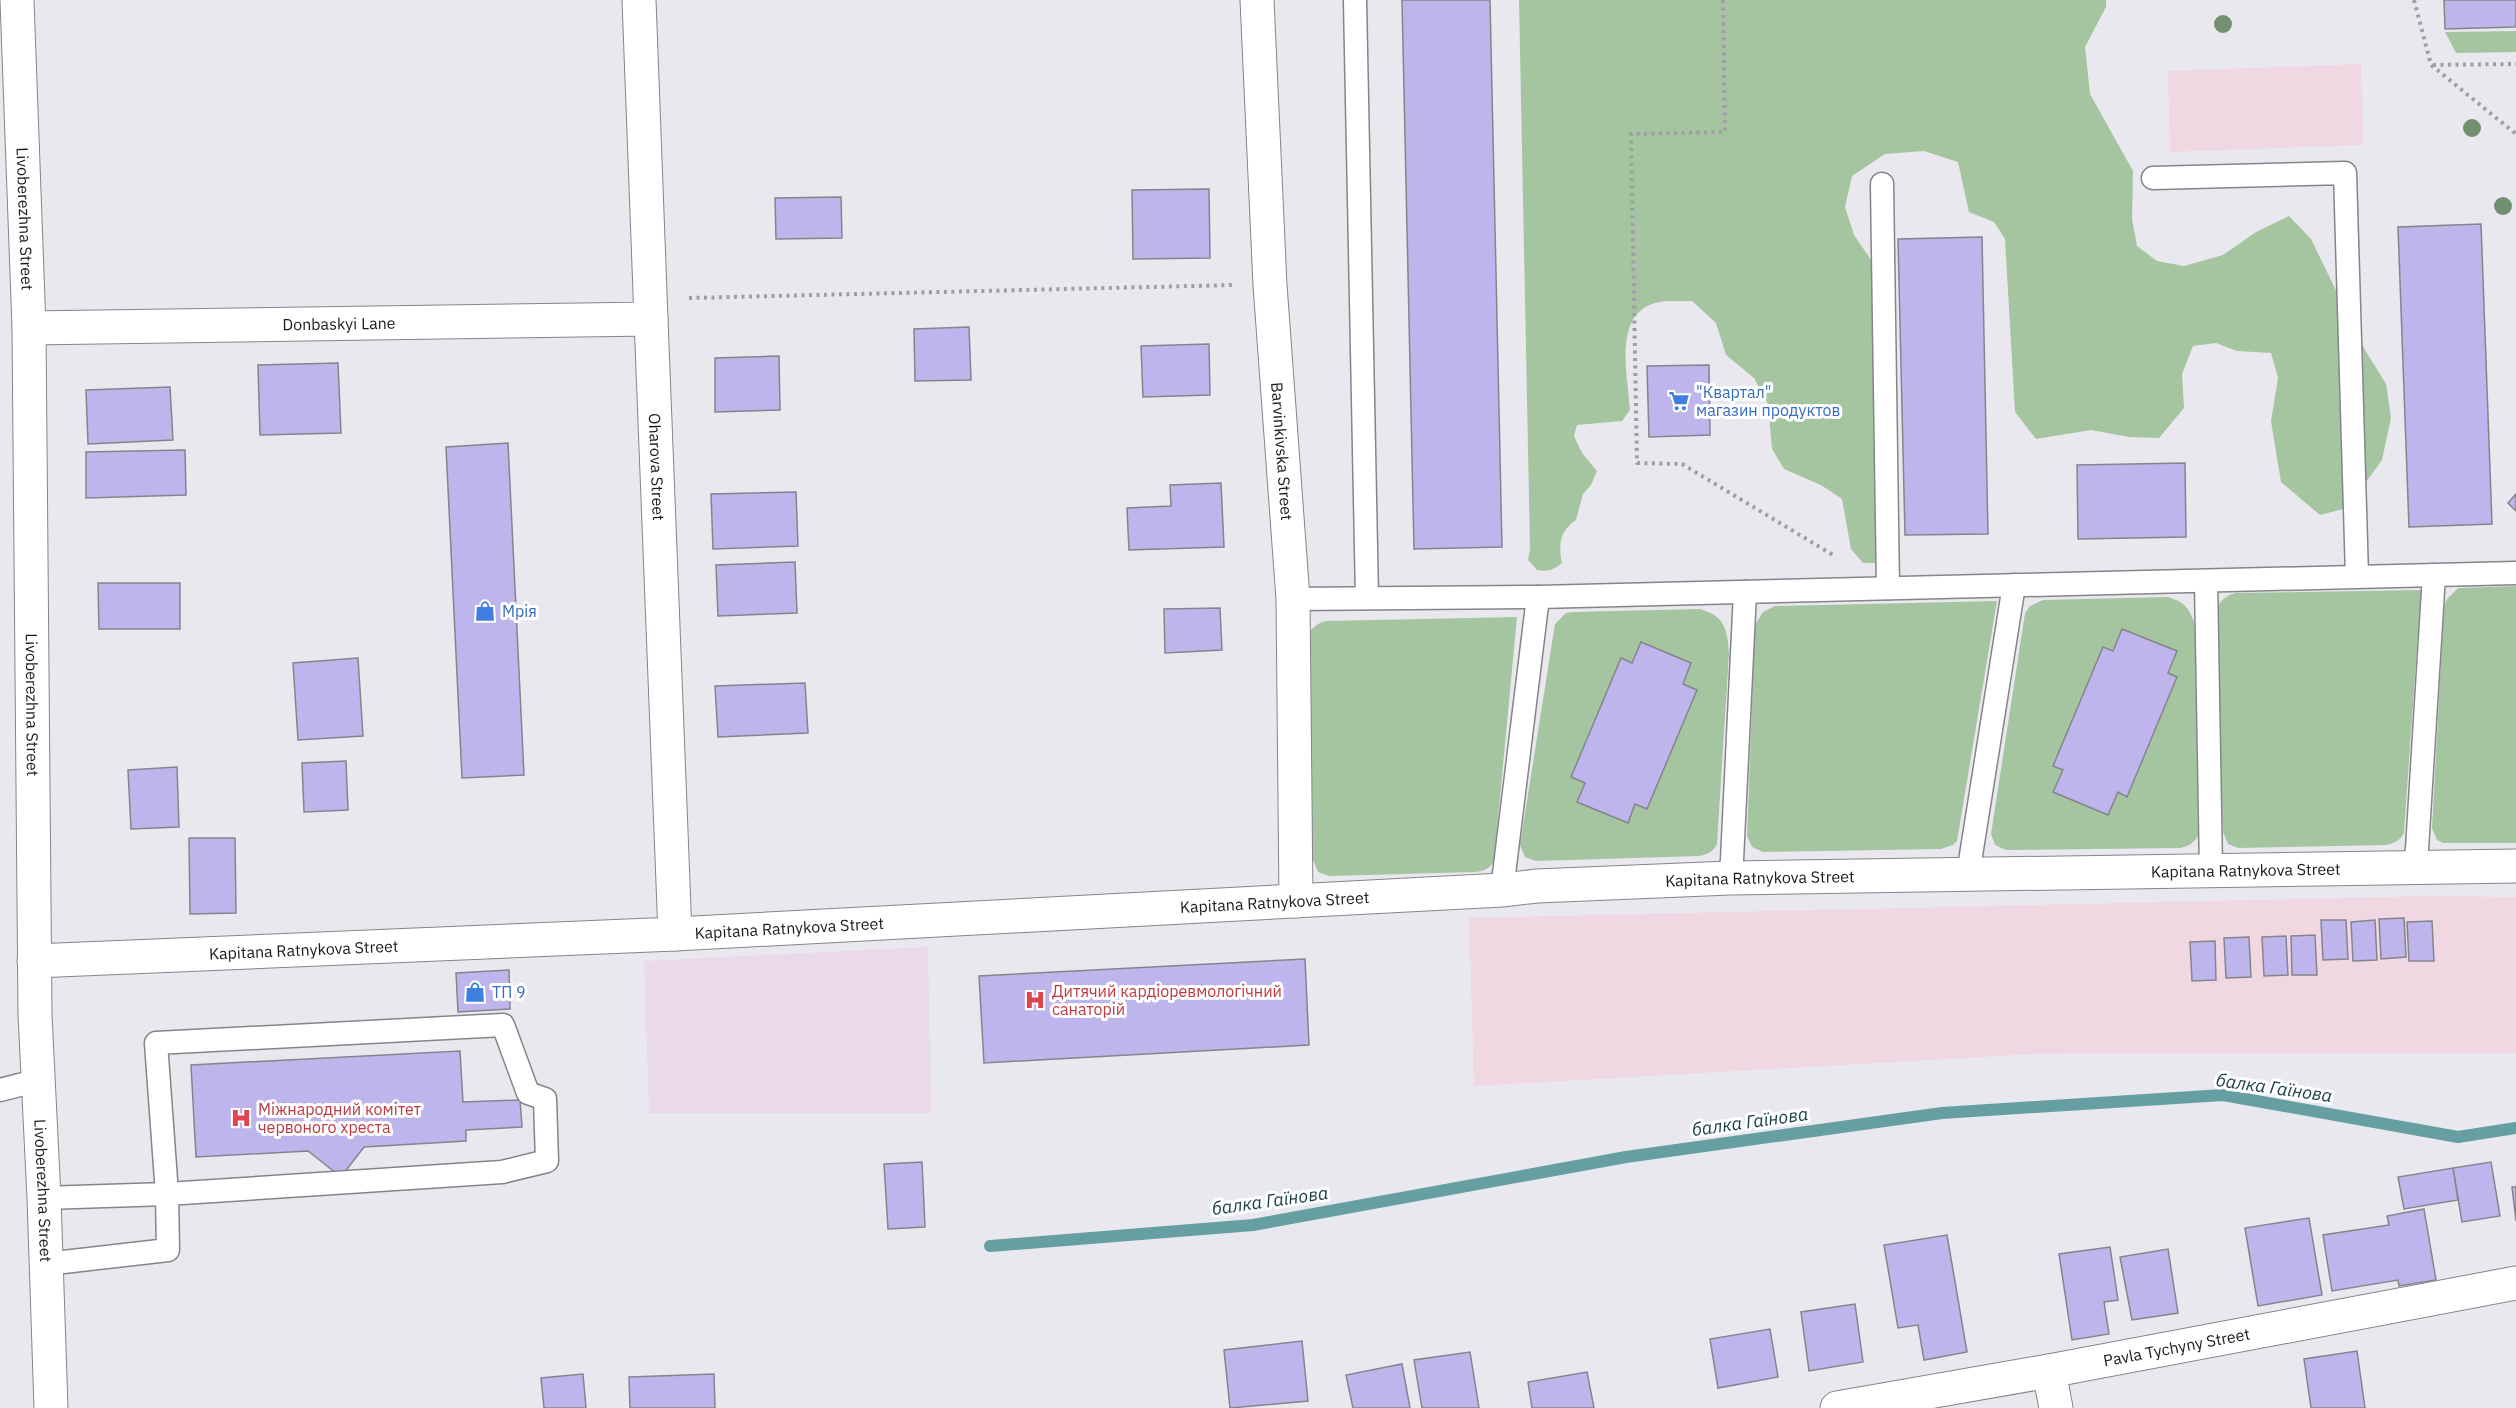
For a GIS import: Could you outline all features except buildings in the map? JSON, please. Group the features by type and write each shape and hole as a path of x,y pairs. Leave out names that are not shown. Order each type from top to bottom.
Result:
{"street":[{"name":"Livoberezhna Street","path":"17,0 29,328 34,961 45,1198 51,1408"},
{"name":"Oharova Street","path":"639,0 675,934"},
{"name":"Barvinkivska Street","path":"1257,0 1270,285 1293,599 1296,901"},
{"name":"Donbaskyi Lane","path":"29,328 650,309"},
{"name":"Kapitana Ratnykova Street","path":"34,961 675,934 1502,890 1537,886 1730,878 2516,866"},
{"name":"Pavla Tychyny Street","path":"1837,1408 2049,1371 2516,1283"},
{"path":"2049,1371 2056,1408"}],"lane":[{"path":"1355,0 1367,598"},
{"path":"2153,178 2345,173 2357,576"},
{"path":"1882,184 1888,588"},
{"path":"1293,599 1538,597 2516,573"},
{"path":"2413,867 2417,849 2434,575"},
{"path":"2206,581 2211,870"},
{"path":"1968,874 2014,585"},
{"path":"1730,878 1745,592"},
{"path":"1502,890 1538,597"},
{"path":"45,1198 167,1194 502,1172 547,1161 545,1099 528,1093 503,1024 156,1043 167,1194 168,1250 46,1264"},
{"path":"0,1090 39,1080"}],"path":[{"path":"1723,0 1725,132 1631,134 1637,463 1682,464 1839,559"},
{"path":"2414,0 2431,65 2516,134"},
{"path":"2431,65 2516,64"},
{"path":"650,309 1270,285"}],"shaded area":[{"path":"2361,64 2363,145 2170,152 2168,71"},
{"path":"2426,896 2516,897 2516,1053 2035,1054 1474,1086 1469,918"},
{"path":"928,947 931,1113 649,1113 644,961"}],"green space":[{"path":"1519,0 2106,0 2106,7 2085,47 2090,94 2133,171 2132,219 2137,246 2157,261 2184,266 2223,255 2256,232 2289,216 2311,239 2365,350 2386,384 2391,418 2382,460 2347,508 2320,515 2281,482 2271,421 2278,378 2271,353 2237,351 2216,343 2193,346 2182,374 2184,408 2159,438 2129,437 2091,430 2036,439 2015,412 2005,239 1994,222 1969,212 1958,162 1924,151 1885,154 1852,176 1845,207 1854,235 1876,267 1878,563 1863,563 1851,549 1842,499 1821,485 1784,469 1772,449 1768,404 1754,378 1726,355 1716,323 1692,301 1668,301 1645,308 1634,318 1628,331 1626,363 1630,410 1622,421 1577,425 1574,436 1582,453 1597,471 1591,485 1583,494 1576,520 1563,533 1560,550 1562,563 1550,570 1537,570 1528,560 1530,549"},
{"path":"2516,31 2516,52 2456,53 2445,32"},
{"path":"2516,586 2516,843 2443,843 2437,840 2432,828 2444,606 2447,599 2458,588"},
{"path":"2421,590 2402,836 2386,845 2238,848 2228,844 2223,832 2215,613 2220,603 2235,593"},
{"path":"2168,597 2186,606 2195,624 2198,836 2196,839 2180,848 2006,850 1995,845 1991,834 2025,613 2030,606 2043,600"},
{"path":"1997,601 1957,841 1941,849 1763,852 1752,847 1747,836 1755,625 1763,612 1775,606"},
{"path":"1700,609 1715,615 1720,620 1726,630 1729,653 1715,847 1710,852 1699,856 1536,861 1525,857 1520,845 1555,624 1566,613 1573,612"},
{"path":"1517,617 1494,861 1487,869 1476,872 1329,876 1318,872 1313,860 1305,640 1311,630 1326,621"}],"waterway":[{"name":"балка Гаїнова","path":"990,1246 1253,1225 1626,1157 1942,1113 2223,1095 2458,1137 2516,1128"}],"place":[{"name":"\"Квартал\" магазин продуктов","path":"1679,401"},
{"name":"Мрія","path":"485,611"},
{"name":"ТП 9","path":"475,992"},
{"name":"Дитячий кардіоревмологічний санаторій","path":"1035,1000"},
{"name":"Міжнародний комітет червоного хреста","path":"241,1118"}]}
